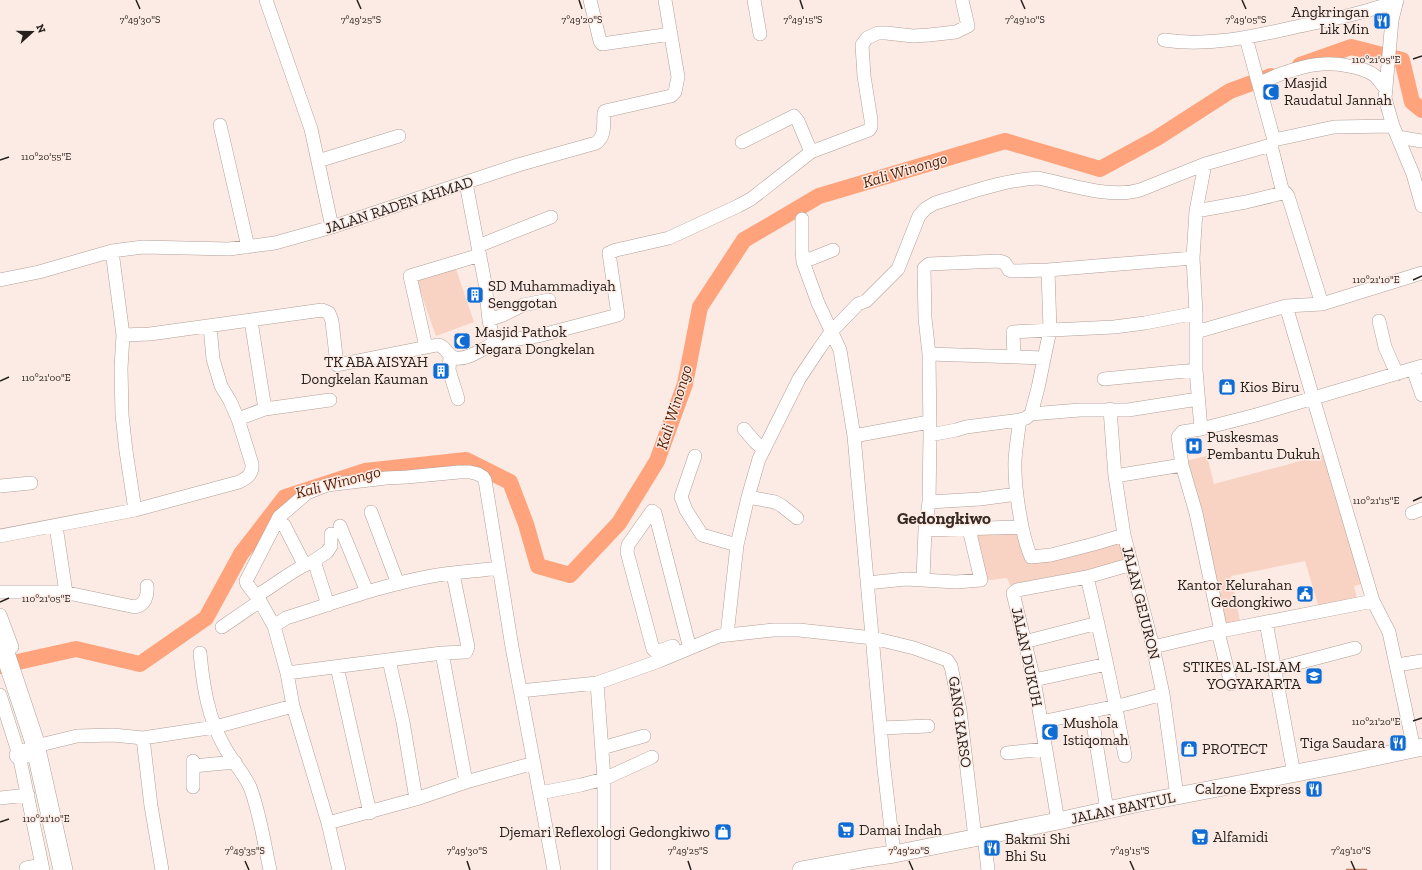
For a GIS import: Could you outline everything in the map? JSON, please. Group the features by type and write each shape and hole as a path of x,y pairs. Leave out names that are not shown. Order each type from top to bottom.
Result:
{"highway":[{"path":"0,638 45,868"},
{"path":"0,672 36,746 63,870"}],"main road":[{"name":"JALAN BANTUL","path":"801,870 868,864 894,854 1418,748"}],"street":[{"path":"266,0 311,129 332,227"},
{"path":"590,0 602,44 671,34"},
{"name":"JALAN RADEN AHMAD","path":"0,280 113,258 144,247 229,249 276,244 332,227 518,165 596,143 601,139 603,134 605,110 673,95 676,91 678,77 665,0"},
{"path":"754,0 760,34"},
{"path":"123,335 150,334 288,314 326,311 329,313 332,321 337,365 440,345 450,356 456,358 464,357 494,344 537,336 618,315 609,253 616,250 669,238 738,206 751,199 811,152 868,131 871,120 864,76 862,45 866,38 882,33 913,36 954,32 968,26 962,0"},
{"path":"1397,0 1392,20 1385,98 1422,206"},
{"path":"1164,40 1182,43 1246,38 1360,13 1397,0"},
{"path":"1246,38 1283,193"},
{"path":"1259,88 1262,83 1270,78 1299,68 1323,64 1359,68 1386,83"},
{"path":"742,142 794,116 798,121 811,152"},
{"path":"220,125 248,247"},
{"path":"727,635 737,545 756,468 764,450 799,379 858,304 866,301 898,269 919,216 925,209 935,203 1012,182 1038,178 1095,191 1130,192 1140,190 1205,164 1272,143 1334,127 1396,132 1422,141"},
{"path":"318,161 399,136"},
{"path":"1201,429 1196,370 1196,313 1193,258 1196,212 1205,164"},
{"path":"466,182 485,283 489,320 494,344"},
{"path":"1196,212 1286,193 1322,304"},
{"path":"426,347 410,276 479,250 551,217"},
{"path":"802,219 803,262 818,303 840,350 854,436 894,854"},
{"path":"803,262 833,250"},
{"path":"113,258 123,335 121,368 122,415 135,510"},
{"path":"923,579 925,530 929,502 930,428 929,354 925,318 923,270 927,264 1002,261 1009,270 1012,271 1048,270 1193,258"},
{"path":"1048,270 1050,330 1038,388 1025,417 1015,460 1022,527 1030,556 1032,558 1051,555 1124,535"},
{"path":"1196,332 1286,306 1322,304 1422,273"},
{"path":"489,320 523,305 549,300"},
{"path":"1286,306 1373,601 1388,628 1418,748"},
{"path":"1014,357 1013,332 1145,324 1196,313"},
{"path":"251,320 265,410"},
{"path":"1380,322 1385,347 1397,374"},
{"path":"0,536 135,510 239,482 248,477 251,472 252,464 238,419 221,386 213,359 210,326"},
{"path":"929,354 1044,358"},
{"path":"450,356 449,370 458,399"},
{"path":"1231,684 1196,513 1182,465 1179,435 1182,432 1201,429 1256,415 1418,368 1422,395"},
{"path":"1104,379 1196,370"},
{"path":"854,436 930,428 956,430 1025,417 1110,409 1128,410 1198,398"},
{"path":"238,419 265,410 330,400"},
{"name":"JALAN GEJURON","path":"1110,409 1115,476 1124,535 1153,647 1163,694 1177,796"},
{"path":"744,429 764,450"},
{"path":"695,456 681,497 686,510 702,535 737,545"},
{"path":"1115,476 1182,465"},
{"path":"339,870 328,823 293,706 287,673 274,626 247,584 247,578 279,517 307,493 327,485 459,472 478,474 485,480 520,691 554,870"},
{"path":"0,486 31,483"},
{"path":"929,502 980,499 1018,494"},
{"path":"748,497 776,502 797,518"},
{"path":"688,641 655,512 652,511 628,545 627,550 653,649 656,652 708,635 713,638"},
{"path":"371,512 398,584"},
{"path":"284,525 308,563 315,564 328,605"},
{"path":"56,526 66,593"},
{"path":"925,530 1022,527"},
{"path":"867,583 906,579 956,582 981,580 970,529"},
{"path":"222,627 273,586 327,552 331,546 335,530 367,592"},
{"path":"1125,756 1107,664 1086,577 1132,564"},
{"path":"274,626 286,618 367,592 398,584 432,576 499,568"},
{"path":"287,673 442,653 465,652 468,649 453,574"},
{"name":"JALAN DUKUH","path":"1058,821 1034,680 1013,594 1017,590 1086,577"},
{"path":"0,592 66,593 135,607 140,606 145,600 147,595 147,586"},
{"path":"1153,647 1220,631 1373,601"},
{"path":"0,615 12,697 44,744 70,870"},
{"path":"1266,622 1294,774"},
{"path":"1024,642 1098,623"},
{"name":"GANG KARSO","path":"713,638 727,635 786,630 873,638 914,648 947,660 951,666 960,710 979,837 988,870"},
{"path":"520,691 597,682 659,661 713,638"},
{"path":"1275,669 1355,648"},
{"path":"200,653 207,698 215,727 224,746 246,778 253,797 270,870"},
{"path":"442,653 466,782"},
{"path":"388,660 403,722 416,800"},
{"path":"1397,665 1422,661"},
{"path":"1034,680 1107,664"},
{"path":"337,667 370,813"},
{"path":"597,682 604,779 604,870"},
{"path":"1041,722 1163,694"},
{"path":"44,744 77,736 112,735 143,738 215,727 293,706"},
{"path":"1091,711 1107,810"},
{"path":"881,728 928,726"},
{"path":"602,748 644,736"},
{"path":"143,738 151,806 162,870"},
{"path":"1007,753 1045,749"},
{"path":"22,754 28,795 45,868 26,868"},
{"path":"540,793 604,779 652,757"},
{"path":"193,787 193,763 235,762"},
{"path":"328,823 416,800 466,782 534,763"},
{"path":"0,798 28,795"}],"shaded area":[{"path":"455,266 474,322 436,336 416,279"},
{"path":"1327,454 1364,583 1354,586 1357,598 1319,608 1305,561 1231,576 1241,626 1224,630 1185,461 1207,456 1214,484"},
{"path":"1025,532 1030,557 1120,541 1128,565 1012,590 1007,578 982,581 973,535"}],"waterway":[{"name":"Kali Winongo","path":"1300,65 1351,47 1402,60 1412,102 1422,110"},
{"name":"Kali Winongo","path":"0,666 76,649 140,664 206,618 241,554 285,497 365,471 466,460 510,482 526,524 538,566 570,575 619,523 657,461 685,384 700,307 744,240 819,196 1005,141 1100,169 1157,138 1230,91 1271,76"},
{"path":"1347,870 1366,870"}],"place":[{"name":"Angkringan Lik Min","path":"1382,21"},
{"name":"Masjid Raudatul Jannah","path":"1271,92"},
{"name":"SD Muhammadiyah Senggotan","path":"475,295"},
{"name":"Masjid Pathok Negara Dongkelan","path":"462,341"},
{"name":"TK ABA AISYAH Dongkelan Kauman","path":"441,371"},
{"name":"Kios Biru","path":"1227,387"},
{"name":"Puskesmas Pembantu Dukuh","path":"1194,446"},
{"name":"Kantor Kelurahan Gedongkiwo","path":"1305,594"},
{"name":"STIKES AL-ISLAM YOGYAKARTA","path":"1314,676"},
{"name":"Mushola Istiqomah","path":"1050,732"},
{"name":"Tiga Saudara","path":"1398,743"},
{"name":"PROTECT","path":"1189,749"},
{"name":"Calzone Express","path":"1314,789"},
{"name":"Damai Indah","path":"846,830"},
{"name":"Djemari Reflexologi Gedongkiwo","path":"723,832"},
{"name":"Alfamidi","path":"1200,837"},
{"name":"Bakmi Shi Bhi Su","path":"992,848"}],"district":[{"name":"Gedongkiwo","path":"944,518"}]}
